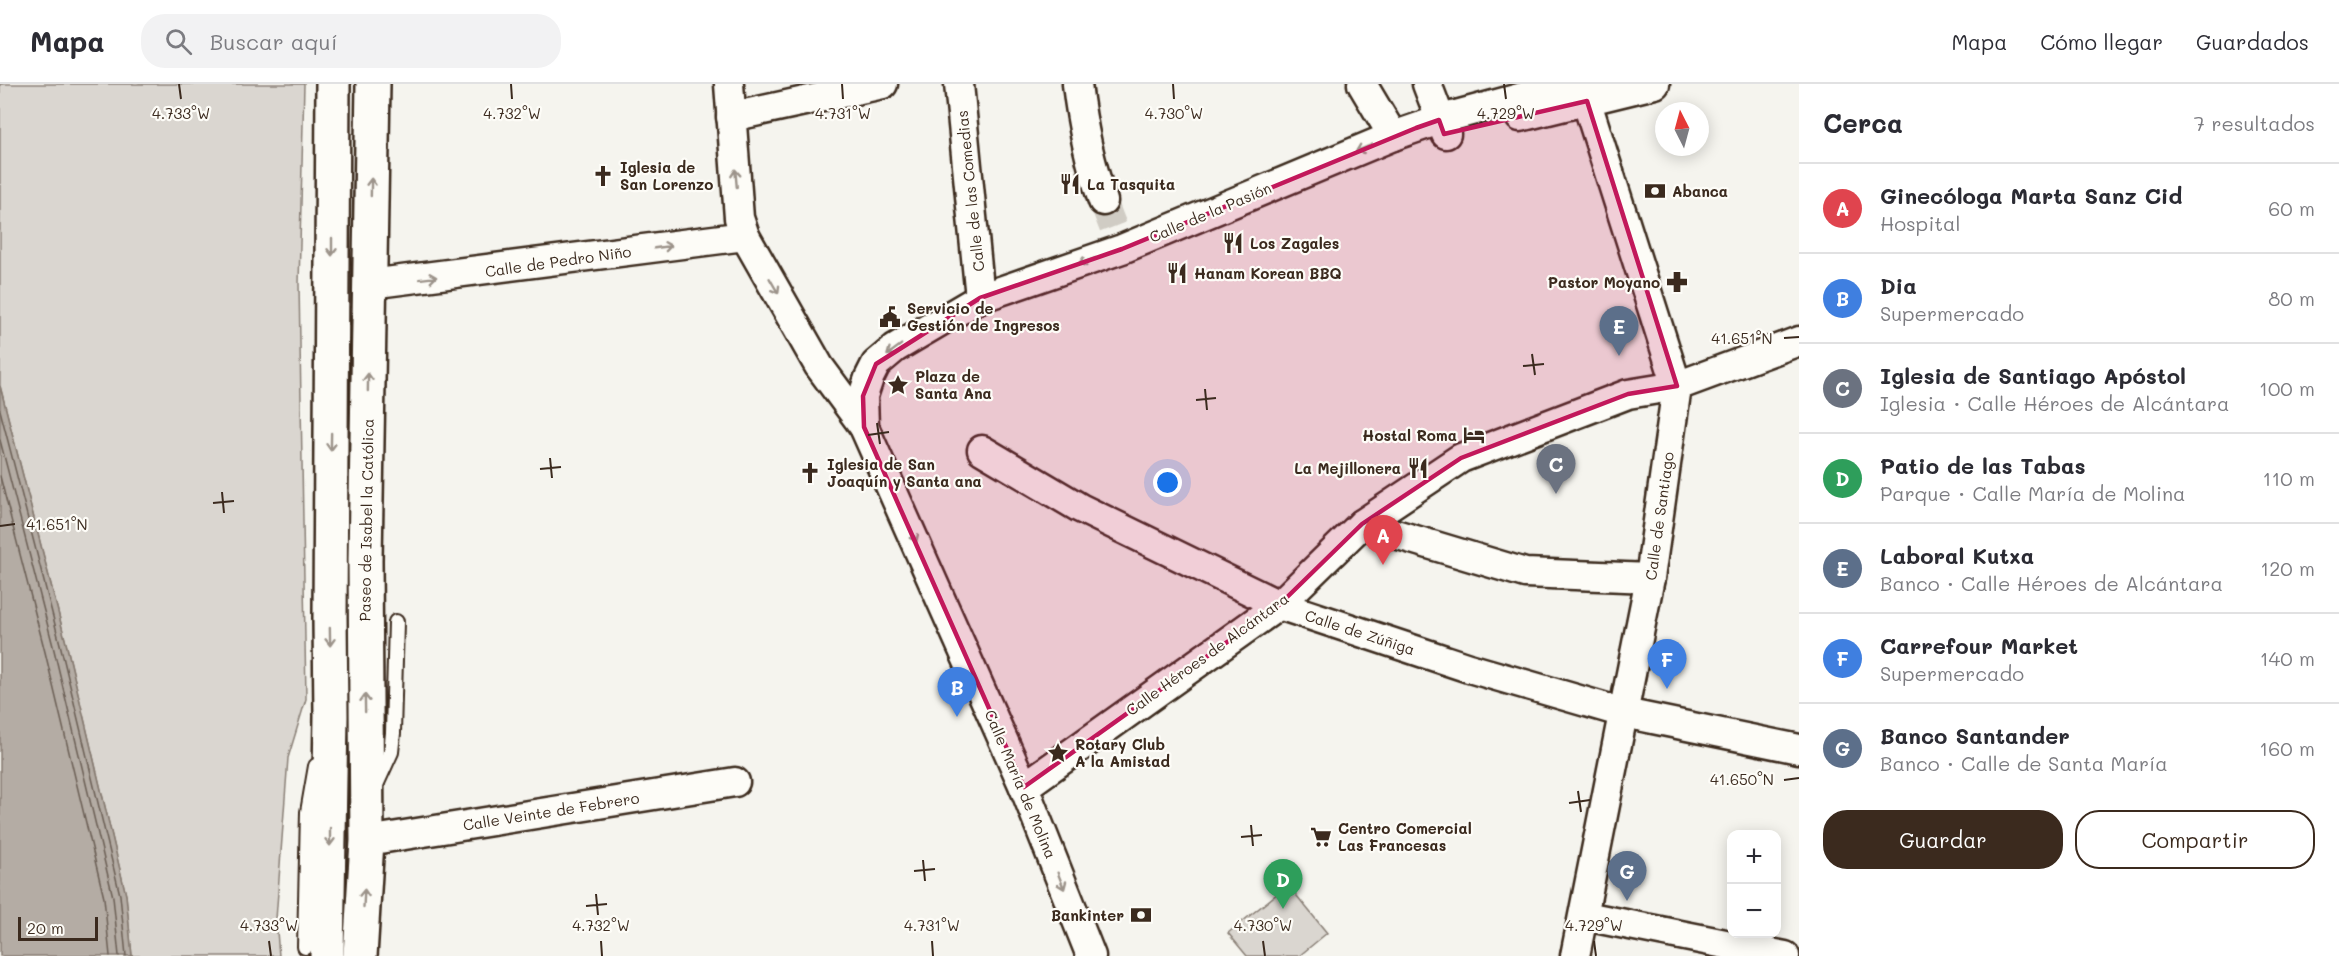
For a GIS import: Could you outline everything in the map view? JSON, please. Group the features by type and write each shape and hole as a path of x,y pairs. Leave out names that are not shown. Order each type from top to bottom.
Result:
{"main road":[{"path":"316,951 331,716 333,84"},
{"name":"Paseo de Isabel la Católica","path":"360,956 367,840 364,560 373,84"}],"street":[{"path":"729,84 740,218 745,236 819,366 864,427"},
{"path":"731,117 883,84"},
{"name":"Calle de las Comedias","path":"959,84 980,298"},
{"path":"1077,84 1082,128 1103,201"},
{"path":"1362,84 1393,136"},
{"path":"1427,84 1444,134 1580,90 1655,84"},
{"name":"Calle de Santiago","path":"1575,956 1585,916 1650,578 1677,386 1580,90"},
{"name":"Calle de la Pasión","path":"980,298 1119,241 1439,120"},
{"name":"Calle de Pedro Niño","path":"370,284 745,236"},
{"path":"864,427 863,396 876,364 895,348 980,298"},
{"name":"Calle Héroes de Alcántara","path":"1024,787 1279,605 1362,524 1461,458 1628,394 1677,386 1799,341"},
{"name":"Calle María de Molina","path":"864,427 1024,787 1091,956"},
{"name":"Calle de Zúñiga","path":"981,450 1080,508 1279,605 1469,668 1624,713 1799,749"},
{"path":"1362,524 1525,573 1650,578"},
{"name":"Calle Veinte de Febrero","path":"367,840 735,782"},
{"path":"1585,916 1785,956"}],"lane":[{"path":"366,798 379,781 391,752 396,621"}],"highlighted area":[{"path":"1587,101 1677,386 1628,394 1461,458 1362,524 1279,605 1024,787 864,427 863,396 876,364 980,298 1122,249 1416,128 1439,120 1444,134"}],"shaded area":[{"path":"0,84 304,84 299,284 306,699 288,758 276,919 279,956 132,956 126,895 67,647 0,386"},
{"path":"1288,885 1327,933 1299,956 1247,956 1228,933"}],"water":[{"path":"0,386 67,647 126,895 132,956 0,956"}],"tunnel":[{"path":"1103,201 1115,232"}],"place":[{"name":"Iglesia de San Lorenzo","path":"603,176"},
{"name":"La Tasquita","path":"1070,184"},
{"name":"Abanca","path":"1655,191"},
{"name":"Los Zagales","path":"1233,243"},
{"name":"Hanam Korean BBQ","path":"1177,273"},
{"name":"Pastor Moyano","path":"1677,282"},
{"name":"Servicio de Gestión de Ingresos","path":"890,317"},
{"name":"Laboral Kutxa","path":"1619,356"},
{"name":"Plaza de Santa Ana","path":"898,385"},
{"name":"Hostal Roma","path":"1474,435"},
{"name":"La Mejillonera","path":"1418,468"},
{"name":"Iglesia de San Joaquín y Santa ana","path":"810,473"},
{"name":"Iglesia de Santiago Apóstol","path":"1556,494"},
{"name":"Ginecóloga Marta Sanz Cid","path":"1383,565"},
{"name":"Carrefour Market","path":"1667,689"},
{"name":"Dia","path":"957,717"},
{"name":"Rotary Club A la Amistad","path":"1058,753"},
{"name":"Centro Comercial Las Francesas","path":"1321,837"},
{"name":"Banco Santander","path":"1627,901"},
{"name":"Patio de las Tabas","path":"1283,909"},
{"name":"Bankinter","path":"1141,915"}]}
